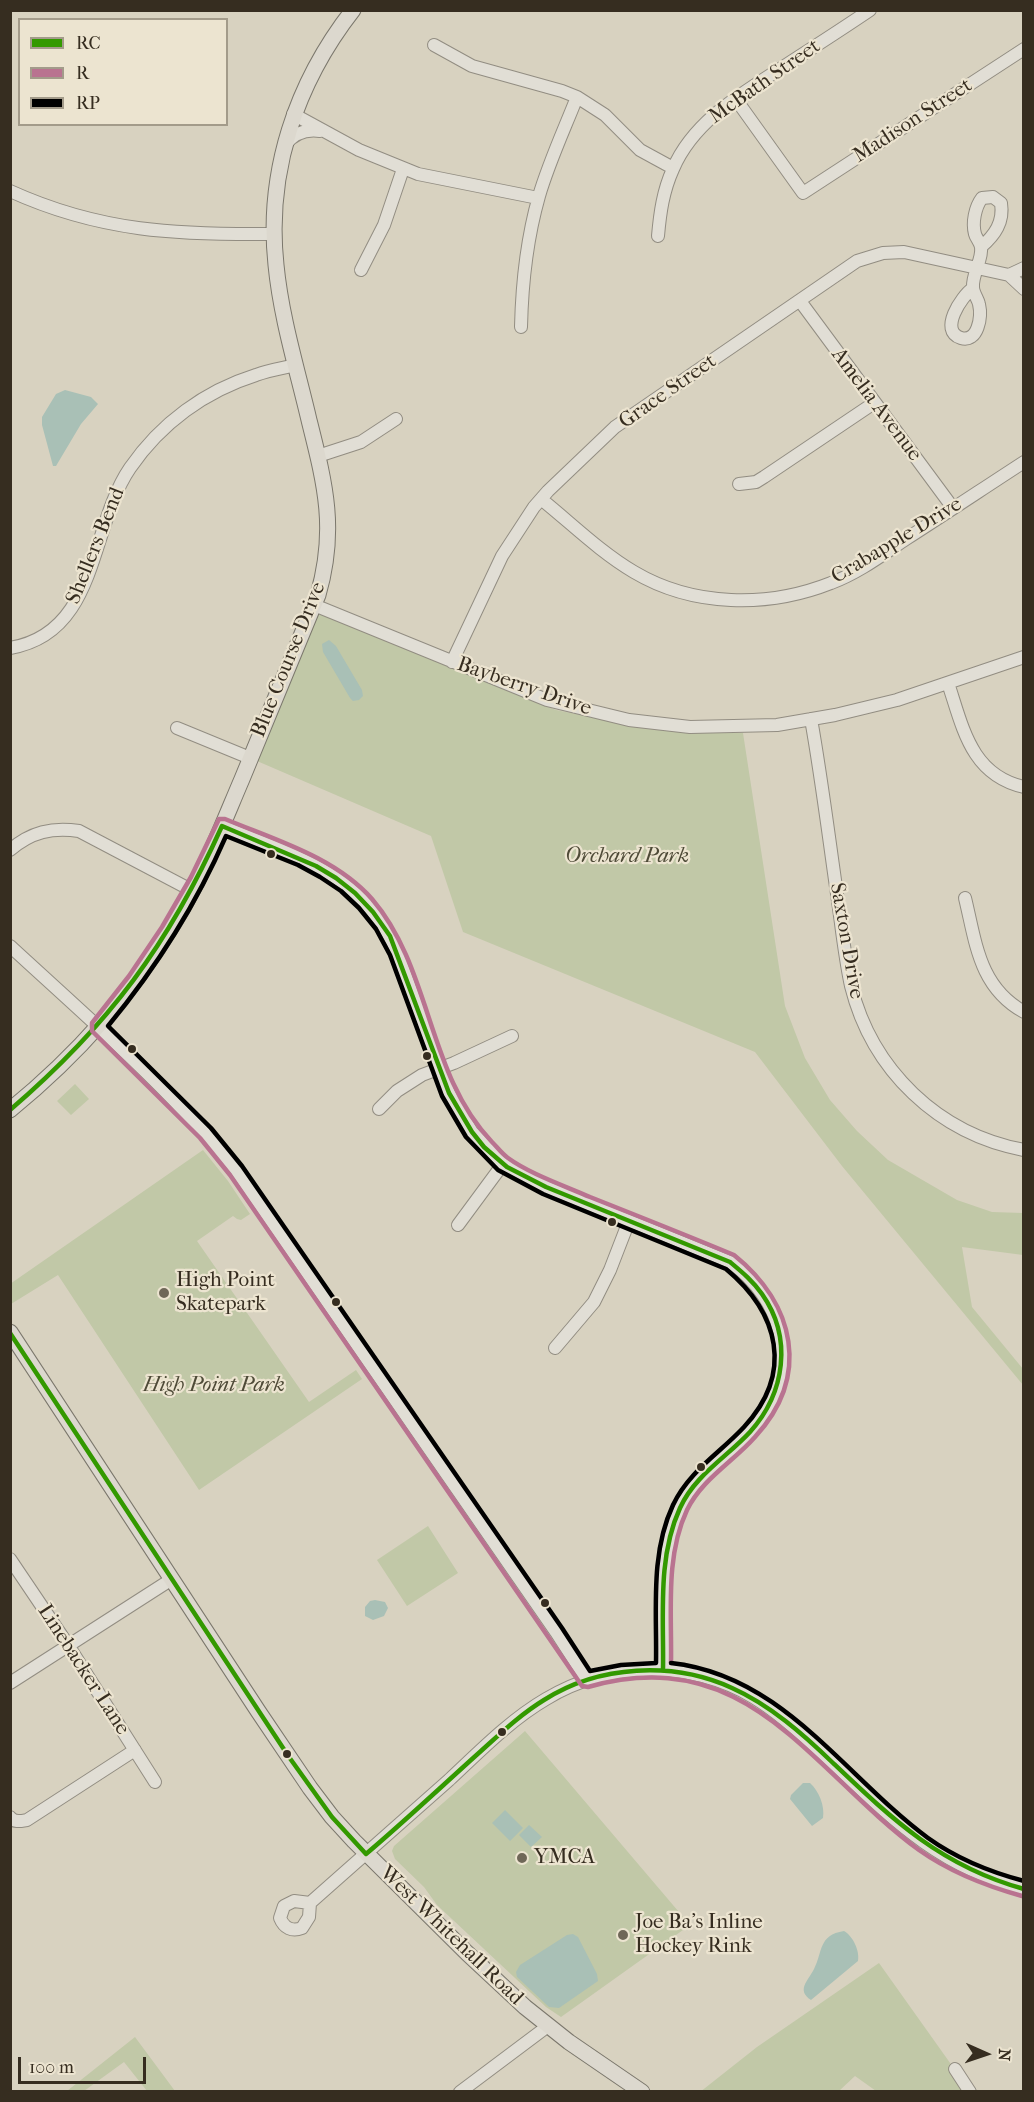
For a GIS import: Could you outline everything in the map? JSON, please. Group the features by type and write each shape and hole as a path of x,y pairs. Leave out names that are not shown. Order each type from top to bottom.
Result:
{"main road":[{"name":"Blue Course Drive","path":"10,1110 50,1077 98,1027 130,989 156,953 193,891 314,605 324,573 329,533 328,505 278,279 274,234 276,189 283,148 293,114 322,53 353,10"},
{"name":"West Whitehall Road","path":"10,1332 310,1788 332,1816 366,1854 492,1977 548,2026 592,2059 642,2091"}],"street":[{"name":"McBath Street","path":"658,236 662,202 673,168 692,138 706,122 735,98 870,10"},
{"path":"434,45 472,66 577,97 605,115 640,150 673,168"},
{"name":"Madison Street","path":"735,98 803,193 1023,49"},
{"path":"521,327 528,249 538,198 577,97"},
{"path":"293,114 321,131 403,169 458,183 538,198"},
{"path":"283,148 289,140 299,134 307,131 321,131"},
{"path":"361,270 384,225 403,169"},
{"path":"10,192 110,224 176,233 274,234"},
{"path":"972,289 981,247"},
{"name":"Grace Street","path":"452,662 502,555 541,499 615,427 857,261 883,253 904,252 1009,275"},
{"path":"1023,268 1009,275 1023,289"},
{"name":"Amelia Avenue","path":"800,301 953,508"},
{"name":"Shellers Bend","path":"10,648 31,642 50,632 72,610 82,592 116,492 130,468 167,425 190,407 236,382 297,365"},
{"path":"739,484 756,482 874,403"},
{"path":"318,456 361,442 396,419"},
{"name":"Crabapple Drive","path":"541,499 618,562 635,573 678,591 707,598 742,601 786,597 838,580 863,567 1023,462"},
{"name":"Bayberry Drive","path":"314,605 547,700 629,720 690,726 777,725 865,709 1023,657"},
{"path":"948,683 965,734 978,759 997,777 1023,787"},
{"name":"Saxton Drive","path":"811,719 851,986 870,1036 890,1069 915,1097 933,1111 952,1124 979,1137 1023,1150"},
{"path":"177,728 250,758"},
{"path":"222,826 323,868 355,892 376,915 390,936 397,952 449,1094 462,1118 484,1147 505,1166 546,1188 730,1262 743,1271 764,1295 771,1308 777,1322 782,1348 781,1374 771,1404 746,1436 702,1474 690,1489 674,1522 665,1559 663,1670"},
{"path":"10,850 34,834 62,829 79,831 193,891"},
{"path":"965,898 987,977 1002,997 1023,1012"},
{"path":"10,946 98,1027 206,1132 236,1170 550,1623 587,1680"},
{"path":"379,1109 404,1085 512,1036"},
{"path":"458,1225 490,1184 495,1182 505,1166"},
{"path":"555,1348 594,1302 610,1270 629,1221"},
{"name":"Linebacker Lane","path":"10,1559 155,1782"},
{"path":"10,1683 172,1579"},
{"path":"310,1904 526,1712 555,1694 587,1680 622,1672 663,1670 710,1678 752,1696 788,1722 924,1843 972,1872 1023,1889"},
{"path":"15,1819 27,1821 135,1750"},
{"path":"460,2091 548,2026"},
{"path":"956,2069 970,2091"}],"green space":[{"name":"Orchard Park","path":"318,615 324,615 556,710 635,726 710,733 743,733 785,1006 805,1058 830,1100 857,1131 888,1160 957,1200 992,1212 1023,1213 1023,1255 962,1247 972,1307 1023,1369 1023,1385 842,1166 755,1052 463,932 431,836 257,761"},
{"path":"75,1084 89,1099 71,1115 57,1101"},
{"name":"High Point Park","path":"203,1150 228,1181 250,1214 241,1220 233,1216 197,1241 309,1402 356,1370 362,1379 199,1490 58,1275 11,1304 10,1284"},
{"path":"428,1526 458,1573 407,1606 377,1560"},
{"path":"525,1731 690,1925 561,2017 546,2007 437,1905 424,1887 395,1859 392,1851 394,1846"},
{"path":"879,1963 970,2091 876,2091 855,2076 839,2091 700,2092 757,2047"},
{"path":"135,2037 175,2091 147,2091 124,2062 84,2091 67,2091"}],"shaded area":[{"path":"65,390 91,397 98,404 81,424 56,466 53,466 42,417 56,394"},
{"path":"329,640 336,646 362,690 363,696 359,700 353,701 350,698 323,652 322,644"},
{"path":"370,1601 385,1602 388,1608 384,1616 373,1620 365,1616 365,1607"},
{"path":"803,1783 810,1783 813,1786 822,1804 823,1818 812,1826 790,1799"},
{"path":"505,1810 523,1828 510,1841 492,1823"},
{"path":"529,1825 542,1837 531,1847 519,1835"},
{"path":"844,1931 855,1944 858,1961 811,2000 804,1993 804,1989 825,1940"},
{"path":"573,1934 578,1937 597,1974 598,1981 559,2008 549,2007 517,1977 516,1972 520,1965 567,1935"}],"transit line":[{"name":"R","path":"671,1663 671,1585 675,1547 687,1510 709,1480 755,1437 773,1414 784,1390 789,1366 788,1342 782,1318 771,1296 755,1274 734,1255 548,1179 506,1156 471,1115 454,1086 407,957 392,927 372,899 340,872 303,851 225,819 219,819 191,877 162,927 129,976 92,1023 92,1031 200,1138 230,1175 582,1686 644,1678 692,1682 734,1697 773,1721 880,1818 919,1850 969,1877 1022,1896"},
{"name":"RC","path":"10,1110 77,1046 107,1014 133,980 158,945 180,908 202,869 222,826 316,866 355,893 373,912 390,936 449,1093 472,1132 484,1147 507,1167 546,1187 730,1262 755,1285 772,1311 778,1329 781,1365 771,1400 762,1417 750,1432 712,1467 686,1496 673,1527 663,1588 663,1670"},
{"name":"RP","path":"226,836 298,865 341,891 359,908 376,929 390,955 442,1096 466,1137 498,1170 543,1194 726,1269 744,1286 768,1324 774,1344 774,1365 770,1386 760,1407 744,1427 687,1482 673,1505 666,1524 656,1582 656,1663 621,1665 590,1671 242,1166 211,1128 108,1026 159,959 174,935 202,887 226,836"},
{"name":"RC","path":"10,1333 289,1757 332,1817 366,1854 527,1711 544,1700 565,1688 612,1674 661,1671 709,1679 760,1703 798,1731 876,1804 920,1839 968,1868 1024,1889"},
{"name":"RP","path":"671,1663 711,1671 747,1687 779,1707 810,1732 897,1813 928,1838 974,1864 1024,1881"}],"place":[{"name":"High Point Skatepark","path":"164,1293"},
{"name":"YMCA","path":"522,1858"},
{"name":"Joe Ba's Inline Hockey Rink","path":"623,1935"}]}
